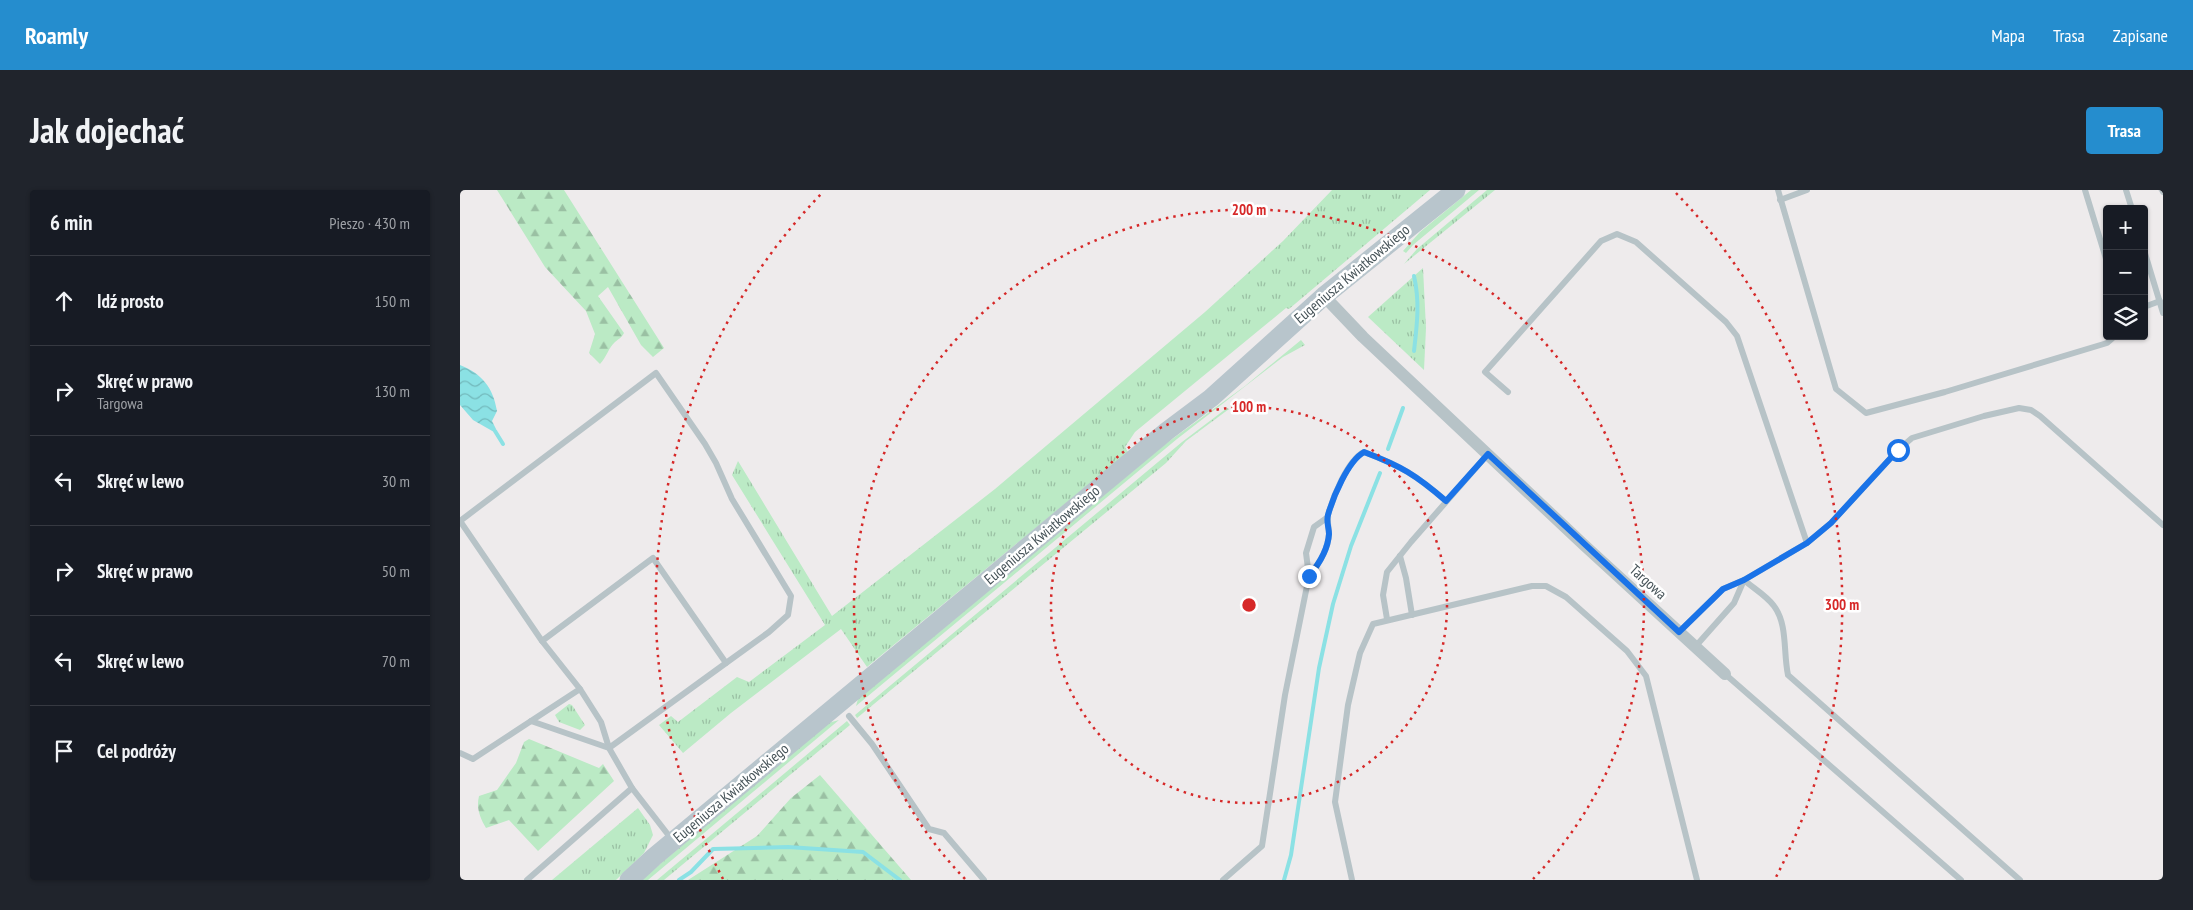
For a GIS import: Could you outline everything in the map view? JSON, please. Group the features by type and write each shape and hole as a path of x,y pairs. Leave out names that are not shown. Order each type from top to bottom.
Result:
{"main road":[{"name":"Eugeniusza Kwiatkowskiego","path":"629,880 1167,431 1225,386 1324,296 1456,190"}],"street":[{"name":"Targowa","path":"1324,296 1364,337 1488,454 1725,674"}],"lane":[{"path":"1778,190 1836,389 1866,413 1945,392 2107,343 2110,340"},
{"path":"1780,200 1807,190"},
{"path":"2085,190 2103,250"},
{"path":"2126,190 2131,205"},
{"path":"1508,392 1485,372 1601,241 1617,234 1636,242 1726,322 1737,336 1807,543"},
{"path":"2148,263 2163,312"},
{"path":"2148,306 2160,302"},
{"path":"609,748 769,632 788,614 791,596 732,499 716,463 705,444 656,373 460,521 542,641 580,689 601,722 609,748 632,788 674,842"},
{"path":"1679,632 1723,589 1744,580 1807,543 1843,512 1898,450 1912,438 1984,416 2018,408 2030,410 2040,416 2163,525"},
{"path":"1309,576 1321,561 1329,536 1328,517 1350,464 1357,456 1364,452 1396,464 1417,476 1446,501"},
{"path":"1387,620 1383,596 1387,572 1488,454"},
{"path":"1223,880 1262,846 1285,695 1309,576 1306,553 1314,527 1328,517"},
{"path":"1400,556 1412,615"},
{"path":"542,641 653,558 726,663"},
{"path":"1695,647 1734,603 1744,580"},
{"path":"1744,580 1773,604 1779,615 1783,626 1788,675 2020,880"},
{"path":"1352,880 1335,802 1348,705 1360,653 1373,624 1532,586 1546,586 1557,590 1566,597 1626,651 1646,676 1697,880"},
{"name":"Targowa","path":"1725,674 1961,880"},
{"path":"460,753 473,759 580,689"},
{"path":"849,716 872,744 929,829 944,833 984,880"},
{"path":"531,722 609,748"},
{"path":"527,880 632,788"}],"green space":[{"path":"497,190 564,190 664,348 653,357 641,345 608,287 598,296 624,333 613,344 600,364 589,353 595,334 586,311 545,267"},
{"path":"1332,190 1430,190 1289,309 1286,308 1135,432 1125,447 1128,452 867,667 841,629 731,713 683,753 659,725 671,716 678,722 737,677 749,682 825,625 732,475 738,461 832,616 995,489 1205,312 1283,241"},
{"path":"1471,190 1479,190 1406,253 1403,251 1420,232"},
{"path":"1487,190 1495,190 1404,264 1417,249"},
{"path":"1423,268 1426,328 1424,370 1368,317"},
{"path":"1301,340 1305,345 1283,357 1177,439 856,706 858,699 1164,445 1245,386"},
{"path":"1227,408 1229,409 1186,441 1166,463 857,718 855,715 1182,442"},
{"path":"569,704 572,705 585,725 580,730 559,722 555,715"},
{"path":"839,720 648,880 641,880 828,723"},
{"path":"847,721 850,725 664,880 657,880"},
{"path":"529,739 599,768 603,764 614,781 538,851 509,820 486,828 478,809 479,796 497,790 516,763 524,742"},
{"path":"820,775 911,880 688,880 757,836 791,798"},
{"path":"638,808 650,825 653,835 644,853 616,880 552,880"}],"water":[{"path":"460,365 480,377 493,395 497,411 492,421 496,429 494,432 473,420 460,405"}],"waterway":[{"path":"1414,276 1417,323 1414,351"},
{"path":"1388,449 1403,408"},
{"path":"495,431 503,444"},
{"path":"1284,880 1291,855 1319,668 1333,604 1351,546 1380,473"},
{"path":"679,880 691,872 713,849 788,847 863,852 900,880"}],"route":[{"path":"1309,576 1321,561 1329,536 1328,517 1350,464 1357,456 1364,452 1396,464 1417,476 1446,501 1488,454 1679,632 1723,589 1744,580 1807,543 1843,512 1898,450"}]}
